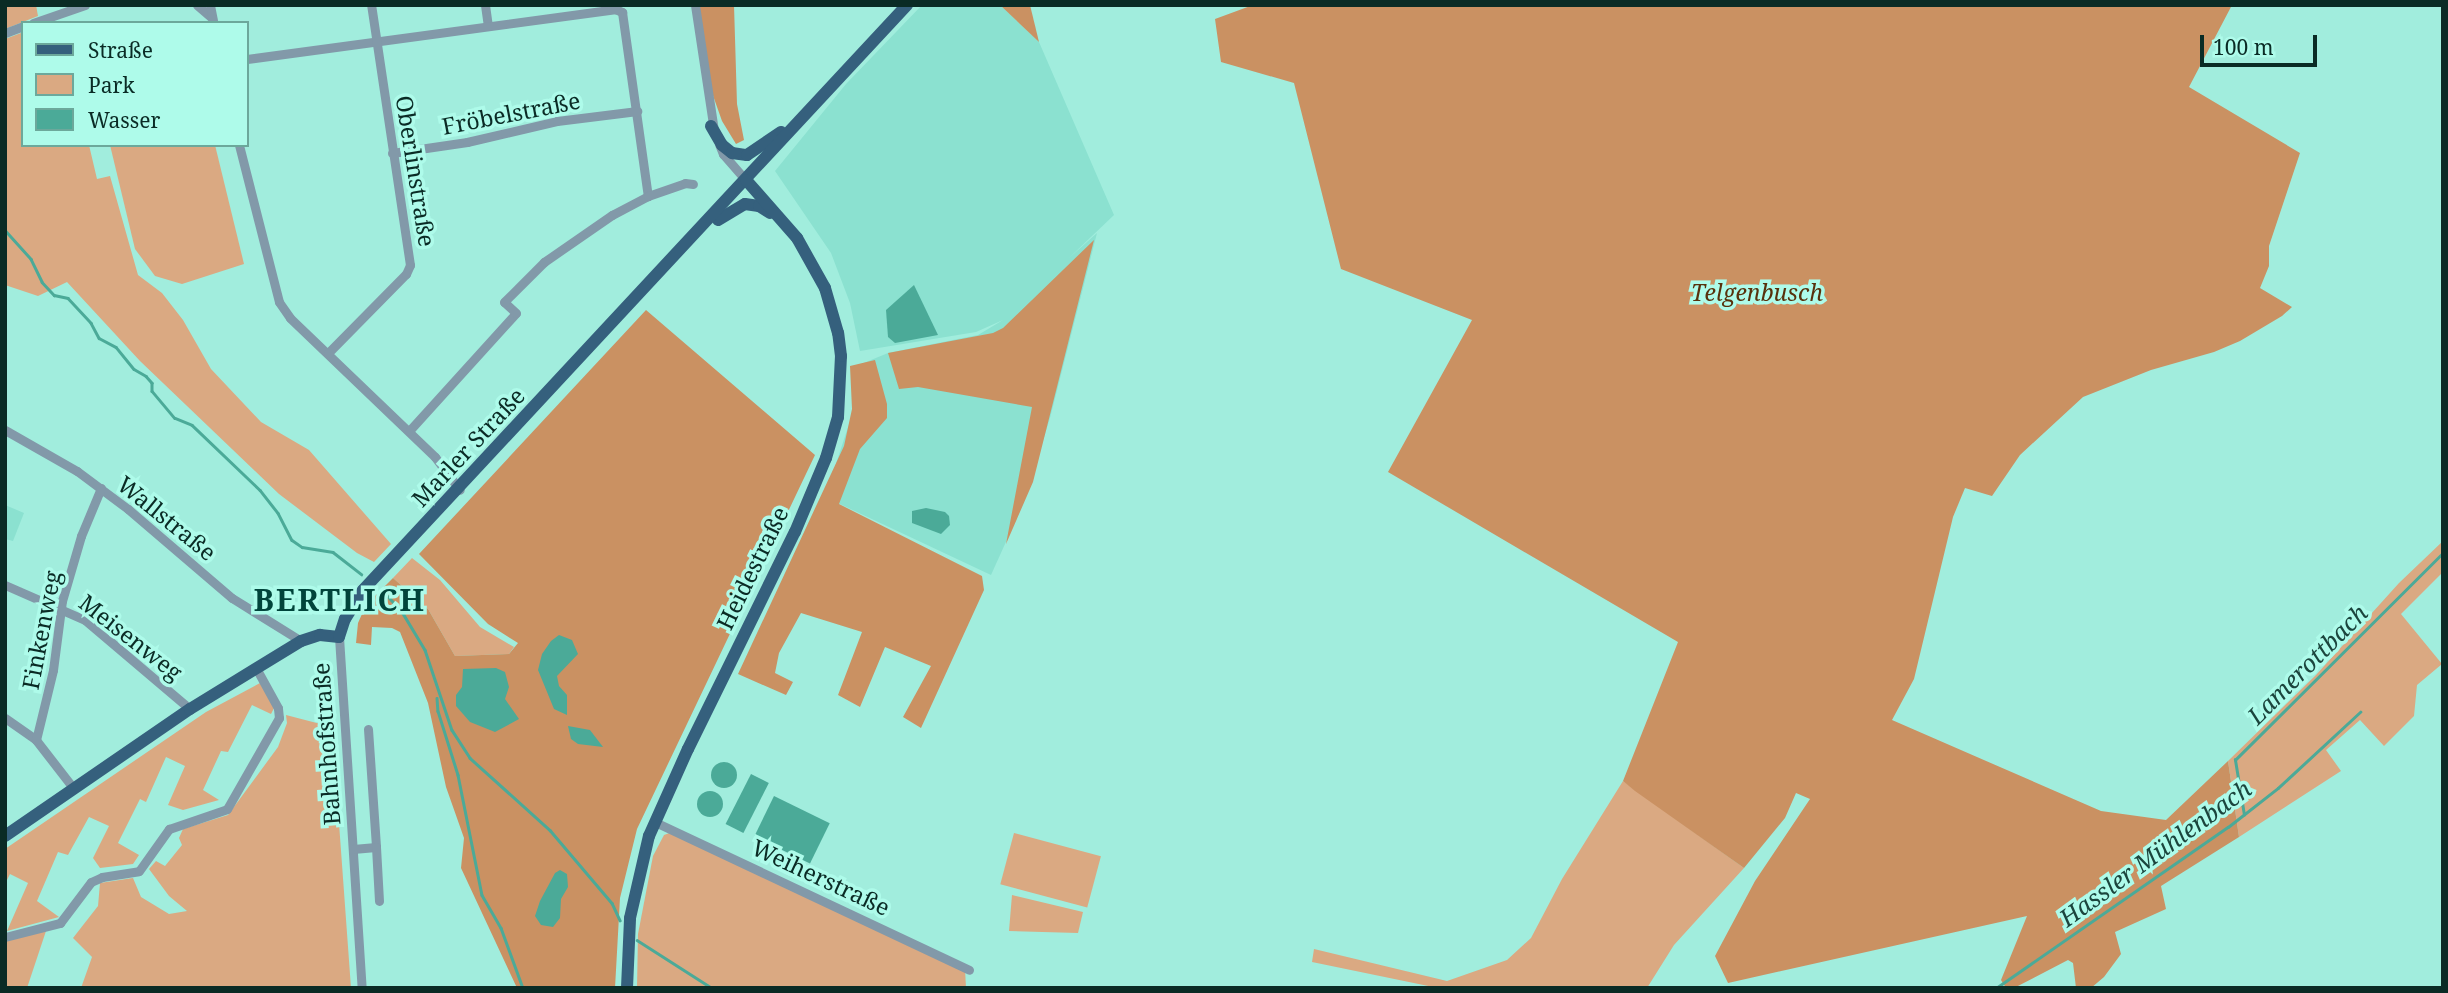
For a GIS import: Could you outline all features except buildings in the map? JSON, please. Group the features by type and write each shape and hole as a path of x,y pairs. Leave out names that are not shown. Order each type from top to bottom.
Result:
{"main road":[{"name":"Marler Straße","path":"339,637 345,619 363,590 460,490 907,5"},
{"path":"711,126 722,145 732,153 747,155 802,118"},
{"name":"Heidestraße","path":"627,988 630,918 638,873 655,822 795,532 826,458 836,426 841,390 838,333 825,288 797,238 746,180"},
{"path":"685,246 731,210 745,204 761,206 797,238"},
{"path":"5,836 190,709 256,668 301,642 320,635 339,637"}],"street":[{"path":"39,21 85,5"},
{"path":"197,5 213,21"},
{"path":"210,5 213,21"},
{"name":"Oberlinstraße","path":"328,353 406,274 410,265 371,5"},
{"path":"485,5 488,26"},
{"path":"695,5 711,126 723,154 746,180"},
{"path":"248,59 488,26 586,9 617,9 637,111 648,196"},
{"name":"Fröbelstraße","path":"393,153 487,138 557,121 637,111"},
{"path":"240,147 279,302 290,318 435,457 460,490"},
{"path":"409,431 516,313 504,302 521,284 570,242 648,196 685,183 693,184"},
{"name":"Wallstraße","path":"5,430 67,465 101,488 232,598 301,642"},
{"name":"Finkenweg","path":"36,740 54,670 62,608 81,536 101,488"},
{"name":"Meisenweg","path":"5,585 85,620 190,709"},
{"name":"Bahnhofstraße","path":"339,637 362,988"},
{"path":"5,937 60,923 91,882 102,877 139,871 169,829 227,809 279,718 278,708 256,668"},
{"path":"5,718 36,740 74,789"},
{"name":"Bahnhofstraße","path":"368,729 380,901"},
{"name":"Weiherstraße","path":"655,822 969,970"},
{"name":"Bahnhofstraße","path":"353,849 376,847"}],"shaded area":[{"path":"922,5 1000,5 1039,42 1114,215 1069,258 1097,233 1050,418 1024,502 991,575 825,497 854,409 854,367 888,353 978,335 1003,320 976,332 860,351 850,303 831,253 775,171 846,84"},
{"path":"5,505 24,513 13,541 5,539"}],"green space":[{"path":"5,5 36,5 38,16 5,29"},
{"path":"695,5 734,5 737,104 744,140 736,144 722,121 704,70"},
{"path":"1000,5 1030,5 1039,42"},
{"name":"Telgenbusch","path":"1253,5 2232,5 2189,87 2300,153 2269,246 2269,266 2260,288 2292,307 2240,341 2214,352 2151,370 2083,397 2020,455 1992,496 1965,488 1953,517 1914,679 1892,720 2101,811 2166,820 2228,761 2239,837 2161,886 2166,909 2115,932 2121,954 2104,977 2091,988 2076,988 2073,963 2068,960 2014,988 2006,988 2001,980 2027,916 1728,983 1715,956 1755,881 1810,799 1796,793 1785,818 1744,868 1635,791 1623,781 1678,642 1388,472 1472,320 1341,269 1294,83 1221,62 1215,19"},
{"path":"21,33 21,147 89,147 97,179 110,176 138,275 162,293 183,320 211,369 261,422 309,450 391,544 374,562 357,553 279,494 140,361 67,282 38,296 5,285 5,39"},
{"path":"110,147 215,147 244,264 182,284 155,276 135,249"},
{"path":"1094,240 1033,482 1006,544 1032,407 918,387 899,389 888,353 993,333 1003,328"},
{"path":"646,310 815,455 637,829 620,898 615,988 517,988 461,868 464,838 446,787 428,703 400,632 392,628 372,627 371,645 356,643 358,623 366,605 393,578 428,609 455,656 509,654 518,643 488,624 419,554"},
{"path":"875,360 887,404 887,418 860,449 839,504 982,576 984,590 921,728 903,717 931,666 885,647 860,707 838,695 862,632 801,613 779,653 775,673 793,682 786,695 738,674 844,446 852,409 850,366"},
{"path":"2443,541 2443,572 2401,614 2442,664 2417,685 2414,716 2384,746 2360,720 2326,750 2341,771 2239,837 2228,761 2316,675 2399,583"},
{"path":"412,558 440,580 480,627 514,647 509,654 455,656 428,609 393,578"},
{"path":"260,683 274,708 271,714 252,705 228,752 221,751 203,790 219,800 183,810 168,805 185,766 166,757 146,802 140,799 118,843 139,855 133,864 100,868 93,858 109,826 89,817 68,855 58,852 37,901 59,917 7,931 28,883 10,874 5,884 5,849 206,712"},
{"path":"286,715 332,727 351,988 81,988 92,957 73,938 98,906 100,883 133,878 141,897 169,914 187,911 169,896 149,869 156,861 165,866 182,845 179,838 183,829 228,815 278,747 287,723"},
{"path":"1623,781 1744,868 1674,945 1647,988 1438,988 1312,962 1314,949 1447,981 1507,960 1531,938 1562,879"},
{"path":"672,832 965,969 966,988 637,988 638,934 653,856 664,835"},
{"path":"1014,833 1101,856 1087,907 1000,884"},
{"path":"1012,895 1083,912 1078,933 1009,931"},
{"path":"46,931 27,988 5,988 5,941"}],"water":[{"path":"914,285 938,335 895,343 888,337 886,310"},
{"path":"926,508 945,512 949,516 950,525 941,534 912,523 912,511"},
{"path":"559,635 572,640 578,654 557,676 559,686 567,695 567,715 554,709 538,670 542,654"},
{"path":"496,668 505,672 509,687 505,699 519,719 495,732 470,722 456,706 456,695 462,687 463,669"},
{"path":"568,726 590,730 603,747 578,744 571,739"},
{"path":"724,762 733,766 737,775 733,784 724,788 715,784 711,775 715,766"},
{"path":"751,774 769,783 743,833 726,824"},
{"path":"710,791 719,795 723,804 719,813 710,817 701,813 697,804 701,795"},
{"path":"774,796 830,823 810,864 754,836"},
{"path":"560,870 567,874 568,887 561,899 560,918 553,927 541,925 535,916 540,901 555,873"}],"waterway":[{"path":"5,230 31,259 42,282 54,295 68,298 91,323 99,338 116,347 134,369 146,376 152,383 152,391 175,418 192,425 260,490 278,513 292,540 302,547 333,552 361,574"},
{"name":"Lamerottbach","path":"2244,815 2235,760 2443,553"},
{"name":"Hassler Mühlenbach","path":"383,591 401,610 425,650 452,730 470,758 550,830 612,903 620,920"},
{"path":"437,698 438,711 458,775 482,895 501,928 523,988"},
{"name":"Hassler Mühlenbach","path":"1996,988 2228,827 2278,788 2360,712"},
{"name":"Hassler Mühlenbach","path":"637,940 712,988"}],"district":[{"name":"BERTLICH","path":"340,600"}]}
